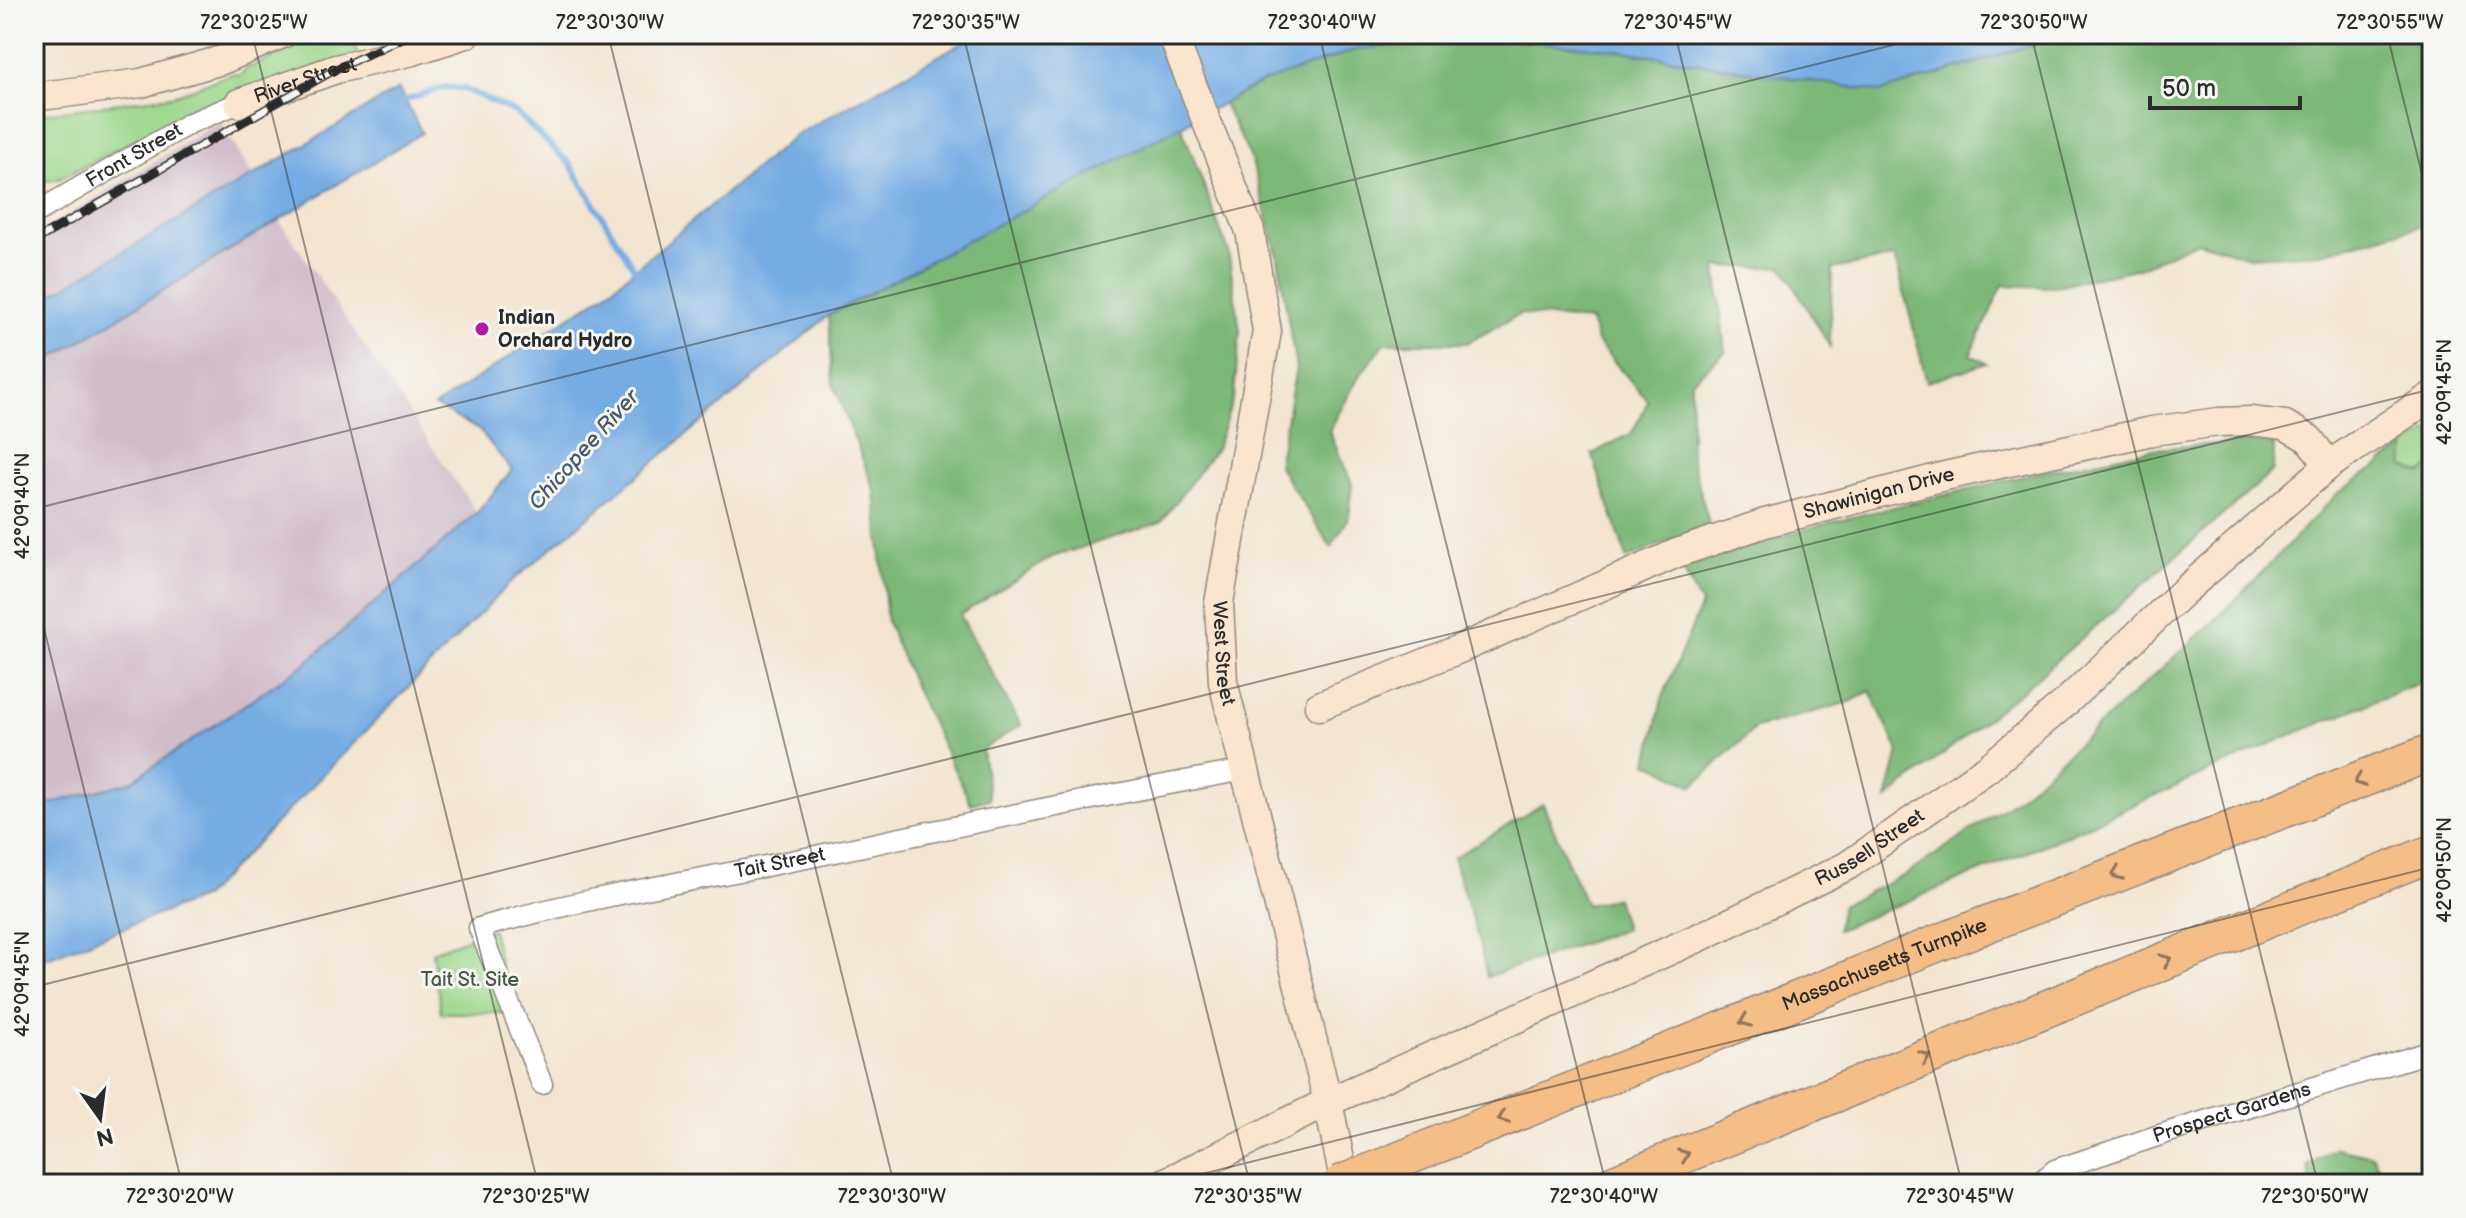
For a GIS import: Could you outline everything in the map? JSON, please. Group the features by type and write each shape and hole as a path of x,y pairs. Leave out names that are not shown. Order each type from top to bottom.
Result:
{"highway":[{"name":"Massachusetts Turnpike","path":"1342,1184 1933,945 2432,752"},
{"path":"1612,1184 2432,853"}],"main road":[{"path":"34,97 141,83 222,60 282,34"},
{"name":"River Street","path":"239,103 336,69 413,51 466,34"},
{"name":"West Street","path":"1172,34 1250,231 1267,331 1219,603 1223,682 1328,1102 1342,1184"},
{"path":"2329,465 2432,396"},
{"name":"Shawinigan Drive","path":"1319,706 1462,648 1677,553 1765,523 1945,476 2152,431 2250,421 2285,425 2309,439 2329,465"},
{"name":"Russell Street","path":"1162,1184 1328,1102 1700,937 1847,866 1999,759 2329,465"}],"street":[{"name":"Front Street","path":"35,212 190,123 239,103"},
{"name":"Tait Street","path":"542,1084 479,928 545,909 1043,807 1245,770"},
{"name":"Prospect Gardens","path":"2038,1184 2055,1170 2432,1051"}],"shaded area":[{"path":"220,121 279,220 477,513 305,664 130,782 34,808 34,236"}],"green space":[{"path":"325,34 350,34 358,55 211,105 164,125 59,179 34,183 34,115 171,96 234,73 239,76 246,69"},
{"path":"2067,34 2432,34 2432,223 2320,253 2249,257 2197,241 2139,268 2052,287 2003,285 1970,355 1987,363 1927,382 1895,257 1832,269 1830,347 1783,267 1716,267 1725,352 1691,382 1691,456 1709,524 1627,559 1592,454 1632,433 1648,401 1597,342 1591,321 1520,314 1467,343 1385,343 1360,375 1329,431 1352,484 1349,517 1331,547 1278,465 1296,368 1278,257 1251,158 1223,103 1261,83 1355,50 1462,36 1604,48 1881,92"},
{"path":"1181,125 1228,250 1240,331 1234,395 1217,447 1161,522 1052,557 960,615 1021,725 982,750 989,799 971,804 918,695 887,622 875,491 833,383 829,315"},
{"path":"2432,430 2432,465 2422,474 2403,466 2406,446"},
{"path":"2258,441 2274,444 2273,471 2025,688 1887,799 1899,751 1870,691 1850,702 1755,728 1693,786 1648,762 1662,699 1701,605 1682,568 1823,524 2024,476 2154,449"},
{"path":"2406,446 2403,466 2422,474 2432,465 2432,673 2422,682 2286,737 2047,844 1837,930 1842,905 1907,874 2018,798 2222,614 2336,495"},
{"path":"1543,804 1586,905 1616,898 1625,929 1487,977 1453,858"},
{"name":"Tait St. Site","path":"492,929 511,1013 441,1013 432,952"},
{"path":"2336,1148 2373,1156 2387,1184 2310,1184 2308,1165"}],"water":[{"name":"Chicopee River","path":"978,34 2067,34 1881,92 1604,48 1462,36 1355,50 1261,83 829,315 511,582 204,897 34,963 34,808 130,782 305,664 477,513 512,470 479,430 435,406 606,293 796,135"},
{"path":"399,89 422,133 34,369 34,305"}],"waterway":[{"path":"400,102 445,87 464,89 515,112 570,164 638,275"}],"railway":[{"path":"34,241 336,69 411,34"}],"place":[{"name":"Indian Orchard Hydro","path":"482,329"}]}
